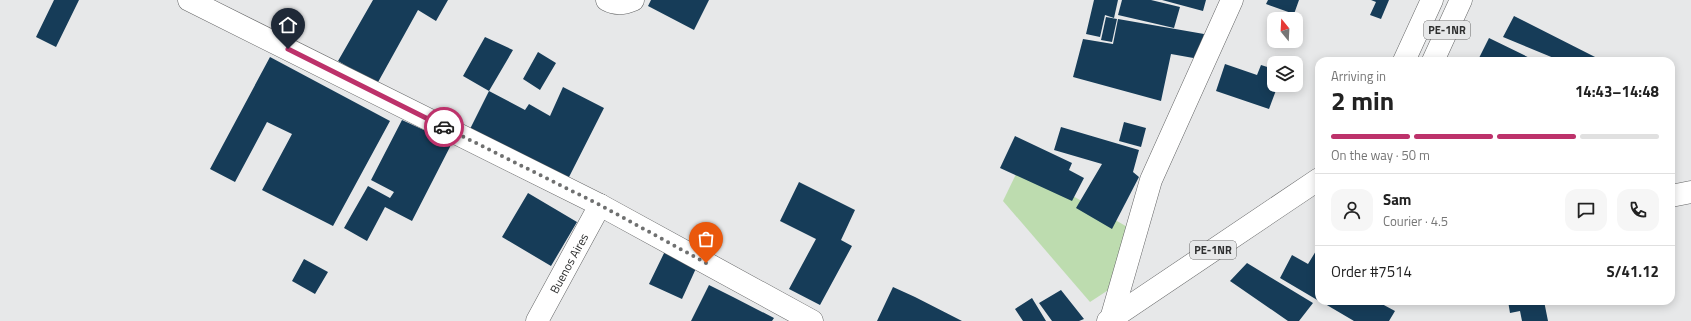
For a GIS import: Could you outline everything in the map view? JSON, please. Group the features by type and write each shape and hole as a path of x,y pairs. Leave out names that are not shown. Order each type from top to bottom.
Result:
{"street":[{"path":"189,0 600,205 812,321"},
{"path":"1110,320 1151,180 1232,0"},
{"name":"PE-1NR","path":"1406,57 1432,0"},
{"name":"PE-1NR","path":"1435,57 1461,0"},
{"name":"PE-1NR","path":"1110,320 1315,182"},
{"path":"1675,195 1691,192"},
{"name":"Buenos Aires","path":"538,321 600,205"}],"green space":[{"path":"1020,166 1131,229 1116,285 1090,302 1003,201"}],"building":[{"path":"54,0 79,0 56,47 36,37"},
{"path":"373,0 448,0 436,21 418,10 377,84 338,61"},
{"path":"651,0 709,0 694,30 648,6"},
{"path":"1094,0 1118,0 1114,18 1105,15 1100,37 1086,34"},
{"path":"1122,0 1151,0 1180,7 1174,28 1118,15"},
{"path":"1162,0 1206,0 1203,11"},
{"path":"1268,0 1299,0 1295,12 1288,12 1266,4"},
{"path":"1371,0 1389,0 1381,19 1370,15 1376,2"},
{"path":"1514,16 1595,57 1551,57 1503,37"},
{"path":"1106,17 1117,19 1112,42 1101,40"},
{"path":"1118,19 1204,34 1199,59 1171,54 1161,101 1073,77 1083,39 1113,44"},
{"path":"485,37 513,50 489,91 463,76"},
{"path":"1489,38 1528,57 1480,57"},
{"path":"538,52 556,63 540,90 523,79"},
{"path":"270,57 390,121 333,226 262,190 292,134 267,122 235,182 210,169"},
{"path":"1225,64 1257,75 1261,65 1267,67 1267,92 1275,92 1269,109 1216,91"},
{"path":"563,87 604,108 568,179 470,129 489,91 525,110 529,104 550,116"},
{"path":"402,120 426,131 426,128 453,141 412,221 385,207 367,241 344,228 368,186 390,198 394,192 371,180"},
{"path":"1124,122 1146,128 1141,147 1119,141"},
{"path":"1061,127 1139,150 1133,172 1139,177 1112,229 1076,208 1102,164 1054,150"},
{"path":"1015,136 1072,163 1069,170 1084,178 1072,201 1000,168"},
{"path":"799,182 855,210 841,240 852,246 820,305 789,289 816,239 780,221"},
{"path":"528,193 577,222 551,266 502,237"},
{"path":"666,249 698,264 682,299 649,284"},
{"path":"1315,253 1315,299 1280,278 1292,255 1308,264"},
{"path":"304,259 328,272 315,294 292,281"},
{"path":"1247,263 1313,303 1299,321 1288,321 1230,281"},
{"path":"709,285 774,318 772,321 691,321"},
{"path":"893,287 915,297 962,321 877,321"},
{"path":"1061,290 1084,319 1079,321 1052,321 1039,303"},
{"path":"1032,298 1046,321 1023,321 1015,309"},
{"path":"1327,305 1384,305 1395,311 1389,321 1354,321"},
{"path":"1509,305 1545,305 1548,321 1522,321 1520,311 1510,313"}],"way so far":[{"path":"444,127 600,205 706,263"}],"route":[{"path":"288,49 444,127"}]}
